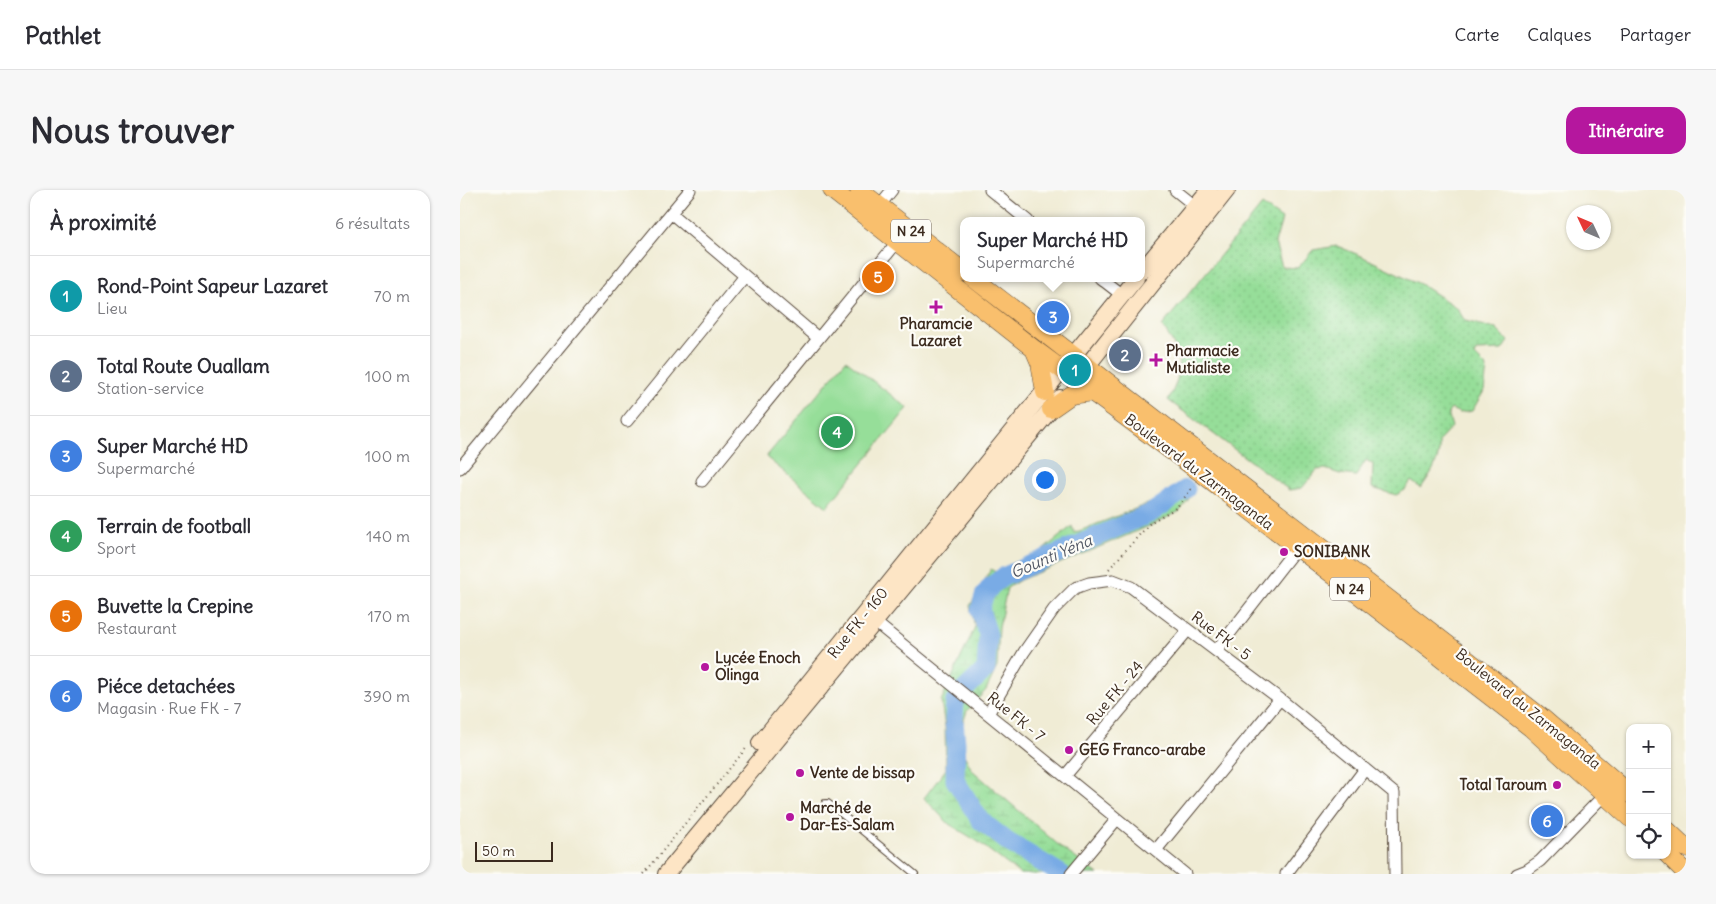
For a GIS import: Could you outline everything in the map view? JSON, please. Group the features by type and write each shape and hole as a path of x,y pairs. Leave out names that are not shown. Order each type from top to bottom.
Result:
{"main road":[{"name":"Boulevard du Zarmaganda","path":"832,190 874,212 960,269"},
{"name":"Boulevard du Zarmaganda","path":"858,190 898,241 1034,349 1204,475 1297,547 1371,595 1540,716 1624,788"},
{"path":"1145,267 1208,190"},
{"path":"1080,360 1227,190"},
{"name":"Boulevard du Zarmaganda","path":"978,282 1080,360 1371,595 1530,728 1626,814"},
{"path":"1069,375 1133,282"},
{"path":"1034,349 1040,363 1045,392"},
{"name":"Rue FK - 160","path":"666,874 766,745 870,618 1045,392 1069,375"},
{"name":"Rue FK - 160","path":"870,618 1051,409 1069,375"},
{"path":"1051,409 1074,394 1093,392"},
{"name":"Rue FK - 160","path":"652,874 766,745"},
{"path":"1671,834 1686,848"},
{"path":"1671,858 1686,873"}],"street":[{"path":"460,468 690,190"},
{"path":"874,212 892,190"},
{"path":"990,190 1023,217"},
{"path":"1175,190 1195,206"},
{"path":"671,213 818,338"},
{"path":"702,481 898,241"},
{"path":"628,421 745,276"},
{"path":"1105,282 1122,295"},
{"path":"1216,651 1297,547"},
{"name":"Rue FK - 5","path":"988,714 1024,652 1054,609 1075,588 1089,582 1113,580 1131,587 1280,699 1394,793 1395,874"},
{"name":"Rue FK - 7","path":"870,618 1185,874"},
{"name":"Rue FK - 24","path":"1064,776 1188,630"},
{"path":"1156,850 1280,699"},
{"path":"1286,874 1365,769"},
{"path":"1517,874 1540,861 1605,794 1624,788"},
{"path":"1071,874 1117,819"}],"lane":[{"path":"826,803 915,874"}],"path":[{"path":"1099,581 1151,522 1176,508 1204,475"}],"green space":[{"path":"1262,205 1282,219 1275,243 1282,267 1298,268 1313,250 1337,246 1420,284 1457,308 1465,321 1496,329 1508,341 1502,350 1476,351 1474,355 1487,368 1484,391 1472,411 1460,413 1451,409 1448,413 1452,427 1439,441 1437,460 1432,472 1421,488 1411,481 1405,490 1396,495 1372,488 1373,464 1366,460 1356,476 1340,474 1325,469 1317,470 1302,488 1289,490 1168,400 1177,380 1179,362 1173,344 1162,326"},
{"path":"846,360 908,408 827,507 766,457"},
{"path":"1186,489 1193,493 1180,511 1154,524 1020,580 1007,588 999,627 997,667 986,690 967,711 962,726 960,747 972,770 1063,849 1098,874 1020,874 977,841 949,824 924,798 946,769 945,727 941,701 975,627 970,606 991,569 1007,580 1072,526 1074,533"}],"waterway":[{"name":"Gounti Yéna","path":"1061,874 1008,842 980,820 955,780 955,701 986,669 988,635 980,610 984,596 991,586 1003,577 1151,513 1186,489"}],"place":[{"name":"Buvette la Crepine","path":"878,277"},
{"name":"Pharamcie Lazaret","path":"936,307"},
{"name":"Super Marché HD","path":"1053,317"},
{"name":"Total Route Ouallam","path":"1125,355"},
{"name":"Pharmacie Mutialiste","path":"1156,360"},
{"name":"Rond-Point Sapeur Lazaret","path":"1075,370"},
{"name":"Terrain de football","path":"837,432"},
{"name":"SONIBANK","path":"1284,552"},
{"name":"Lycée Enoch Olinga","path":"705,667"},
{"name":"GEG Franco-arabe","path":"1069,750"},
{"name":"Vente de bissap","path":"800,773"},
{"name":"Total Taroum","path":"1557,785"},
{"name":"Marché de Dar-Es-Salam","path":"790,817"},
{"name":"Piéce detachées","path":"1547,821"}]}
